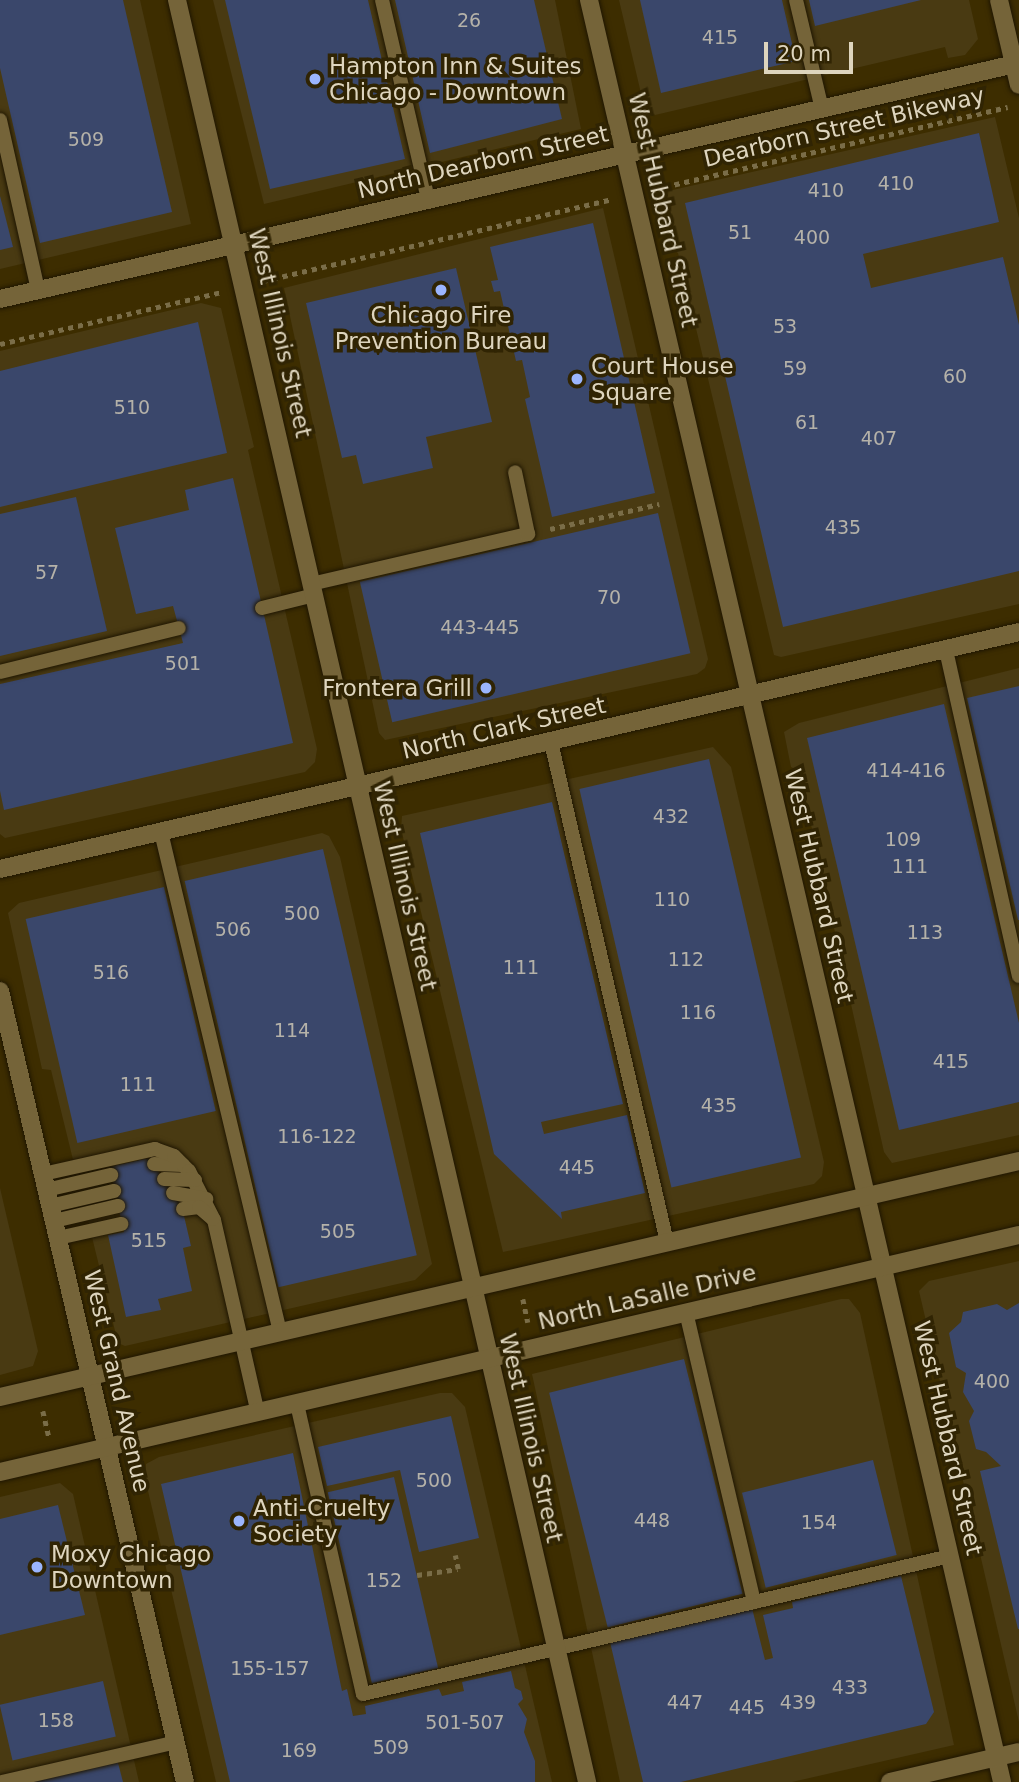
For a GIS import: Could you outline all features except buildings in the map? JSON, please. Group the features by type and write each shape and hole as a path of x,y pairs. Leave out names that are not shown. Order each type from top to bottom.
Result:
{"main road":[{"name":"West Illinois Street","path":"177,0 235,244 470,1288 587,1782"},
{"name":"West Hubbard Street","path":"589,0 1002,1782"},
{"path":"999,0 1019,85"},
{"name":"North Dearborn Street","path":"0,299 1016,64"},
{"name":"North Clark Street","path":"0,869 1019,632"},
{"name":"West Grand Avenue","path":"0,991 185,1782"},
{"path":"0,1397 1019,1161"},
{"name":"North LaSalle Drive","path":"0,1472 1019,1235"},
{"path":"890,1782 1019,1752"}],"lane":[{"path":"382,0 428,200"},
{"path":"796,0 822,109"},
{"path":"0,120 38,290"},
{"path":"262,608 313,590 528,534 515,472"},
{"path":"0,672 179,628"},
{"path":"946,650 1019,976"},
{"path":"551,742 667,1242"},
{"path":"162,832 279,1332"},
{"path":"50,1206 155,1149 183,1165 206,1199 214,1220 258,1413"},
{"path":"154,1164 183,1165"},
{"path":"50,1206 111,1175"},
{"path":"164,1179 195,1180"},
{"path":"50,1206 114,1191"},
{"path":"173,1193 206,1199"},
{"path":"50,1206 118,1206"},
{"path":"50,1206 121,1224"},
{"path":"183,1209 200,1207 214,1220"},
{"path":"686,1312 754,1602"},
{"path":"297,1404 363,1694 950,1556"},
{"path":"2,1782 176,1742"}],"path":[{"name":"Dearborn Street Bikeway","path":"677,183 1019,104"},
{"path":"288,276 590,205"},
{"path":"0,344 199,297"},
{"path":"528,534 659,504"},
{"path":"523,1298 528,1322"},
{"path":"43,1410 48,1436"},
{"path":"417,1575 455,1570 455,1555"}],"shaded area":[{"path":"0,0 140,0 191,224 0,269"},
{"path":"213,0 555,0 581,129 264,204"},
{"path":"619,0 969,0 978,39 965,55 948,58 945,47 655,115 644,106"},
{"path":"995,117 1019,218 1019,604 781,657 774,655 678,253 666,245 655,194"},
{"path":"603,208 708,659 705,668 697,674 385,740 379,733 284,288"},
{"path":"201,303 221,308 254,447 248,450 317,749 315,762 305,772 5,838 0,834 0,351"},
{"path":"1019,668 1019,1135 892,1163 884,1152 799,771 791,767 784,732 799,723"},
{"path":"713,747 731,767 824,1162 822,1176 814,1184 503,1252 401,829 402,816"},
{"path":"322,833 329,836 340,857 432,1264 415,1280 125,1346 118,1343 51,1070 42,1069 8,913 19,903"},
{"path":"0,1188 38,1351 33,1366 0,1375"},
{"path":"1019,1261 1019,1722 919,1291 929,1281"},
{"path":"849,1299 860,1313 954,1745 792,1782 620,1782 532,1374"},
{"path":"440,1393 452,1393 465,1407 552,1782 216,1782 145,1478 146,1464 159,1457"},
{"path":"60,1483 73,1494 139,1782 0,1782 0,1497"}],"place":[{"name":"Hampton Inn & Suites Chicago - Downtown","path":"315,79"},
{"name":"Chicago Fire Prevention Bureau","path":"441,290"},
{"name":"Court House Square","path":"577,379"},
{"name":"Frontera Grill","path":"486,688"},
{"name":"Anti-Cruelty Society","path":"239,1521"},
{"name":"Moxy Chicago Downtown","path":"37,1567"}]}
